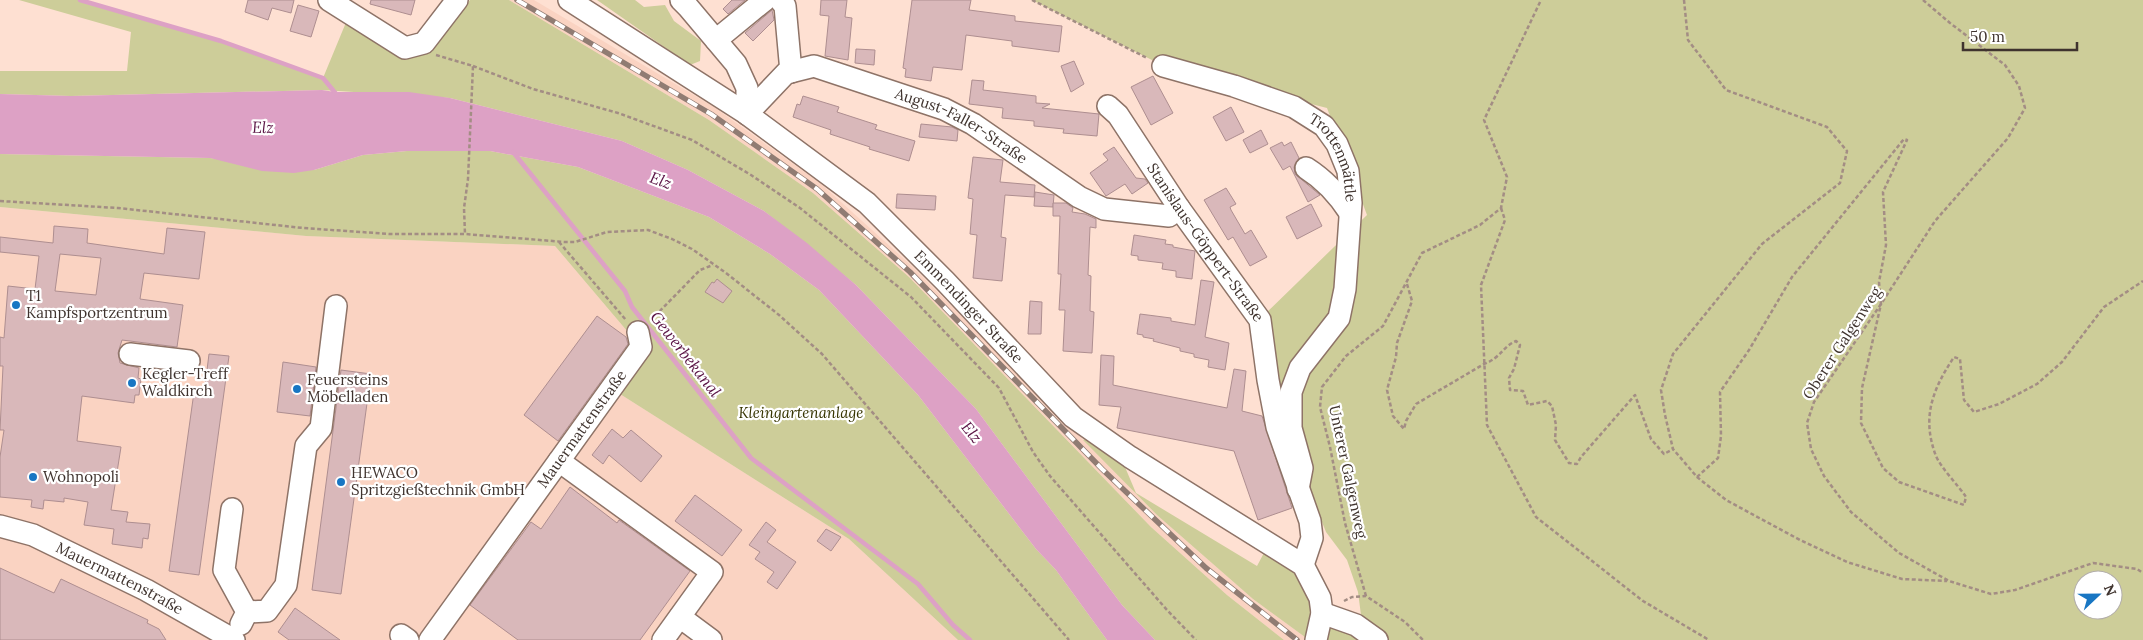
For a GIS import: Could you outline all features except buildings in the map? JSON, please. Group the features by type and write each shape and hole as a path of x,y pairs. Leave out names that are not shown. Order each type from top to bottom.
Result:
{"street":[{"path":"329,0 405,48 424,43 457,0"},
{"name":"Emmendinger Straße","path":"569,0 747,114 867,203 1073,417 1130,457 1303,565"},
{"path":"681,0 736,64 747,88 747,114"},
{"path":"716,40 765,0"},
{"path":"780,0 785,6 792,72"},
{"name":"August-Faller-Straße","path":"747,114 786,73 814,66 944,109 973,124 1079,197 1104,209 1168,216 1179,208"},
{"name":"Trottenmättle","path":"1163,66 1234,86 1294,107 1324,126 1337,144 1348,171 1351,203 1345,289 1339,318 1300,368 1291,392 1291,428 1302,468 1298,489"},
{"name":"Stanislaus-Göppert-Straße","path":"1108,106 1118,115 1179,208 1260,320 1268,380 1277,427 1310,521 1312,538 1303,565"},
{"path":"1306,168 1317,175 1338,194 1350,213"},
{"path":"247,612 267,611 286,584 296,555 289,509 306,446 321,428 336,306"},
{"name":"Mauermattenstraße","path":"430,640 641,347 638,335"},
{"path":"130,354 189,361"},
{"path":"559,461 712,572 663,640"},
{"path":"232,509 219,569 247,612"},
{"name":"Mauermattenstraße","path":"0,526 33,535 146,590 234,640"},
{"path":"1303,565 1320,598 1322,613 1316,640"},
{"path":"1322,613 1345,611 1356,624 1377,640"},
{"path":"234,640 247,612"},
{"path":"680,616 711,640"}],"path":[{"path":"1032,0 1163,66"},
{"path":"1541,0 1484,120 1507,177 1501,208 1505,220 1481,285 1487,425 1536,517 1643,601 1709,640"},
{"path":"1684,0 1688,40 1726,90 1827,127 1847,151 1840,183 1762,244 1673,354 1661,390 1673,449 1697,478 1726,500 1800,540 1847,562 1902,579 1949,582"},
{"name":"Oberer Galgenweg","path":"1923,0 1950,23 2005,64 2019,86 2025,108 2008,138 1935,221 1814,402 1807,423 1811,449 1824,476 1851,512 1899,553 1949,582 1991,594 2015,590 2093,563 2137,569 2143,572"},
{"path":"424,43 437,56 472,66 533,89 618,113 692,140 751,175 800,208 911,297 999,388 1033,452 1050,476 1167,610 1196,640"},
{"path":"465,234 464,208 468,179 472,66"},
{"path":"1697,478 1718,458 1721,436 1720,392 1749,350 1792,277 1904,139 1907,140 1883,192 1886,246 1879,282 1881,304 1862,388 1861,423 1883,468 1899,482 1964,505 1966,497 1936,457 1928,419 1939,380 1954,357 1960,359 1964,400 1974,412 1999,404 2037,384 2062,362 2104,307 2143,281"},
{"path":"0,201 118,208 303,228 390,234 465,234 575,242 607,232 648,230 672,239 692,249 726,272 779,315 822,354 1069,640"},
{"name":"Unterer Galgenweg","path":"1366,596 1346,523 1320,408 1322,387 1346,356 1383,326 1422,253 1480,225 1501,208"},
{"path":"558,241 638,335"},
{"path":"655,316 700,270 713,265"},
{"path":"1407,284 1412,301 1397,342 1396,358 1387,390 1393,416 1404,428 1416,404 1484,364 1496,359 1509,344 1516,341 1520,344 1514,369 1509,378 1510,390 1522,391 1528,404 1547,401 1552,406 1556,426 1555,440 1569,464 1577,464 1635,395 1651,439 1664,454 1673,449"},
{"path":"1345,611 1352,597 1366,596 1405,622 1423,640"}],"shaded area":[{"path":"509,0 534,0 714,107 820,183 913,267 1157,515 1253,599 1309,640 1284,640 1227,595 1151,527 909,277 813,193 709,120"},
{"path":"0,207 306,236 555,246 633,338 620,394 849,539 958,640 0,640"}],"green space":[{"path":"19,0 80,0 221,41 323,78 347,20 428,52 470,0 509,0 709,120 813,193 909,277 1151,527 1227,595 1284,640 1155,640 1122,605 976,409 856,285 764,211 688,170 622,141 450,98 322,90 71,96 0,94 0,71 127,71 131,32"},
{"path":"597,0 635,0 644,7 665,5 674,21 701,41 700,61 690,65"},
{"path":"1032,0 2143,0 2143,640 1377,640 1356,625 1361,615 1358,592 1347,560 1326,532 1279,414 1265,314 1367,215 1327,108 1166,67"},
{"name":"Kleingartenanlage","path":"407,151 490,151 578,167 709,217 770,254 819,290 918,395 1036,549 1056,570 1107,640 958,640 849,539 620,394 633,338 555,246 306,236 0,207 0,154 210,158 314,170 363,155"},
{"path":"1086,439 1125,467 1136,493 1257,566 1265,551 1293,569 1308,597 1313,623 1349,628 1365,640 1309,640 1253,599 1157,515 1083,440"}],"water":[{"name":"Elz","path":"322,90 335,92 409,92 450,98 622,141 688,170 764,211 807,243 856,285 976,409 1122,605 1155,640 1107,640 1056,570 1036,549 918,395 819,290 770,254 709,217 578,167 490,151 407,151 363,155 314,170 294,173 262,171 210,158 0,154 0,94 71,96"}],"waterway":[{"path":"80,0 221,41 323,78 337,95"},
{"name":"Gewerbekanal","path":"513,152 625,291 632,307 751,458 918,584 953,625 970,640"}],"railway":[{"path":"517,0 711,114 817,189 910,272 1102,469 1206,568 1297,640"}],"place":[{"name":"T1 Kampfsportzentrum","path":"16,305"},
{"name":"Kegler-Treff Waldkirch","path":"132,383"},
{"name":"Feuersteins Möbelladen","path":"297,389"},
{"name":"Wohnopoli","path":"33,477"},
{"name":"HEWACO Spritzgießtechnik GmbH","path":"341,482"}]}
